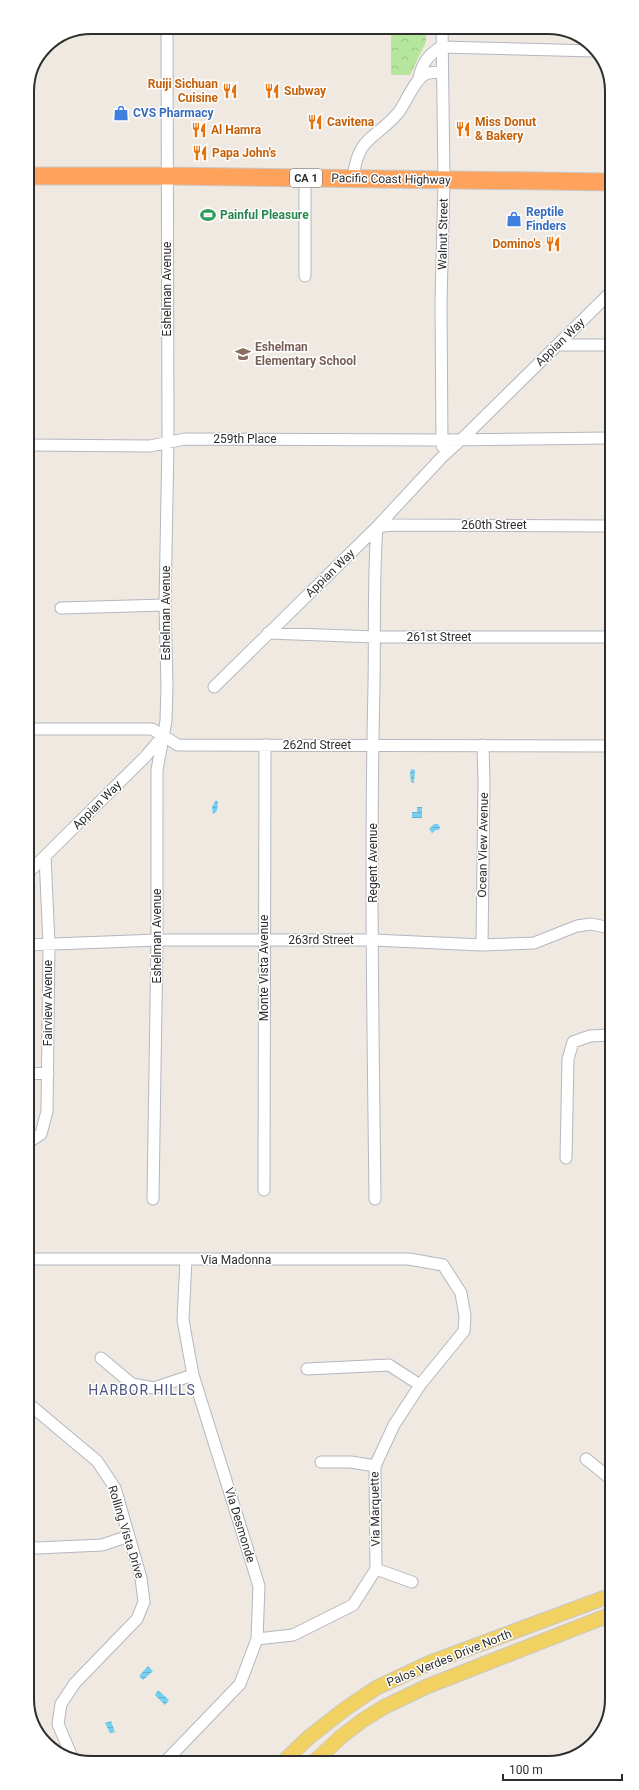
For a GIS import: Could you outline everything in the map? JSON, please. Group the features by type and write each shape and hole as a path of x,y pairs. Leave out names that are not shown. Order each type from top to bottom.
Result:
{"highway":[{"name":"Pacific Coast Highway","path":"34,176 167,176 605,182"}],"main road":[{"name":"Palos Verdes Drive North","path":"289,1756 308,1738 345,1709 382,1685 430,1663 605,1598"},
{"name":"Palos Verdes Drive North","path":"320,1756 342,1736 363,1720 397,1701 428,1686 605,1617"}],"street":[{"name":"Eshelman Avenue","path":"153,1199 158,940 157,770 166,721 167,686 165,606 168,442 168,34"},
{"name":"Walnut Street","path":"442,34 444,180 441,303 443,440"},
{"path":"419,80 420,72 431,53 441,47 589,51"},
{"path":"353,179 355,163 361,148 368,139 398,113 419,80 426,74 442,72"},
{"path":"305,178 305,276"},
{"name":"Appian Way","path":"214,687 377,527 442,457 605,299"},
{"path":"557,345 605,345"},
{"name":"259th Place","path":"34,445 150,446 186,439 443,440 605,438"},
{"path":"442,457 443,440"},
{"name":"260th Street","path":"377,527 408,525 605,526"},
{"name":"Regent Avenue","path":"375,1199 373,745 375,565 377,527"},
{"path":"61,608 165,606"},
{"name":"261st Street","path":"268,634 375,637 605,637"},
{"name":"262nd Street","path":"34,729 152,729 178,745 605,746"},
{"name":"Appian Way","path":"34,867 146,756 164,735"},
{"name":"Monte Vista Avenue","path":"264,1190 266,745"},
{"name":"Ocean View Avenue","path":"482,945 483,745"},
{"name":"Fairview Avenue","path":"34,1138 41,1134 47,1111 49,944 45,856"},
{"name":"263rd Street","path":"34,945 158,940 373,940 482,945 534,943 577,926 591,924 605,927"},
{"path":"566,1158 568,1059 573,1042 590,1036 605,1035"},
{"path":"34,1074 48,1073"},
{"name":"Via Madonna","path":"34,1259 409,1259 443,1265"},
{"name":"Via Desmonde","path":"170,1756 240,1684 257,1639 259,1586 193,1375 183,1320 186,1260"},
{"name":"Via Marquette","path":"376,1568 375,1466 394,1425 420,1384 464,1331 465,1316 461,1293 443,1265"},
{"path":"101,1358 132,1384 154,1388 193,1375"},
{"path":"307,1369 388,1365 420,1384"},
{"name":"Rolling Vista Drive","path":"34,1408 97,1461 115,1488 141,1578 144,1602 137,1619 75,1683 61,1704 58,1724 70,1752"},
{"path":"586,1459 605,1474"},
{"path":"321,1462 351,1462 375,1466"},
{"path":"34,1548 102,1545 129,1536"},
{"path":"257,1639 293,1635 353,1605 376,1568 412,1582"}],"green space":[{"path":"391,34 426,35 426,42 410,75 391,75"}],"water":[{"path":"412,769 415,770 414,783 411,782 410,772"},
{"path":"216,800 218,802 217,811 213,814 212,807"},
{"path":"417,807 422,807 422,818 412,818 412,812 417,812"},
{"path":"434,824 438,824 440,827 439,830 432,833 429,829"},
{"path":"148,1666 153,1671 143,1680 139,1676"},
{"path":"158,1690 169,1700 165,1705 155,1695"},
{"path":"111,1721 115,1732 110,1733 105,1723"}],"place":[{"name":"Ruiji Sichuan Cuisine","path":"230,91"},
{"name":"Subway","path":"272,91"},
{"name":"CVS Pharmacy","path":"121,113"},
{"name":"Cavitena","path":"315,122"},
{"name":"Miss Donut & Bakery","path":"463,129"},
{"name":"Al Hamra","path":"199,130"},
{"name":"Papa John's","path":"200,153"},
{"name":"Painful Pleasure","path":"208,215"},
{"name":"Reptile Finders","path":"514,219"},
{"name":"Domino's","path":"553,244"},
{"name":"Eshelman Elementary School","path":"243,354"}],"district":[{"name":"HARBOR HILLS","path":"142,1390"}]}
